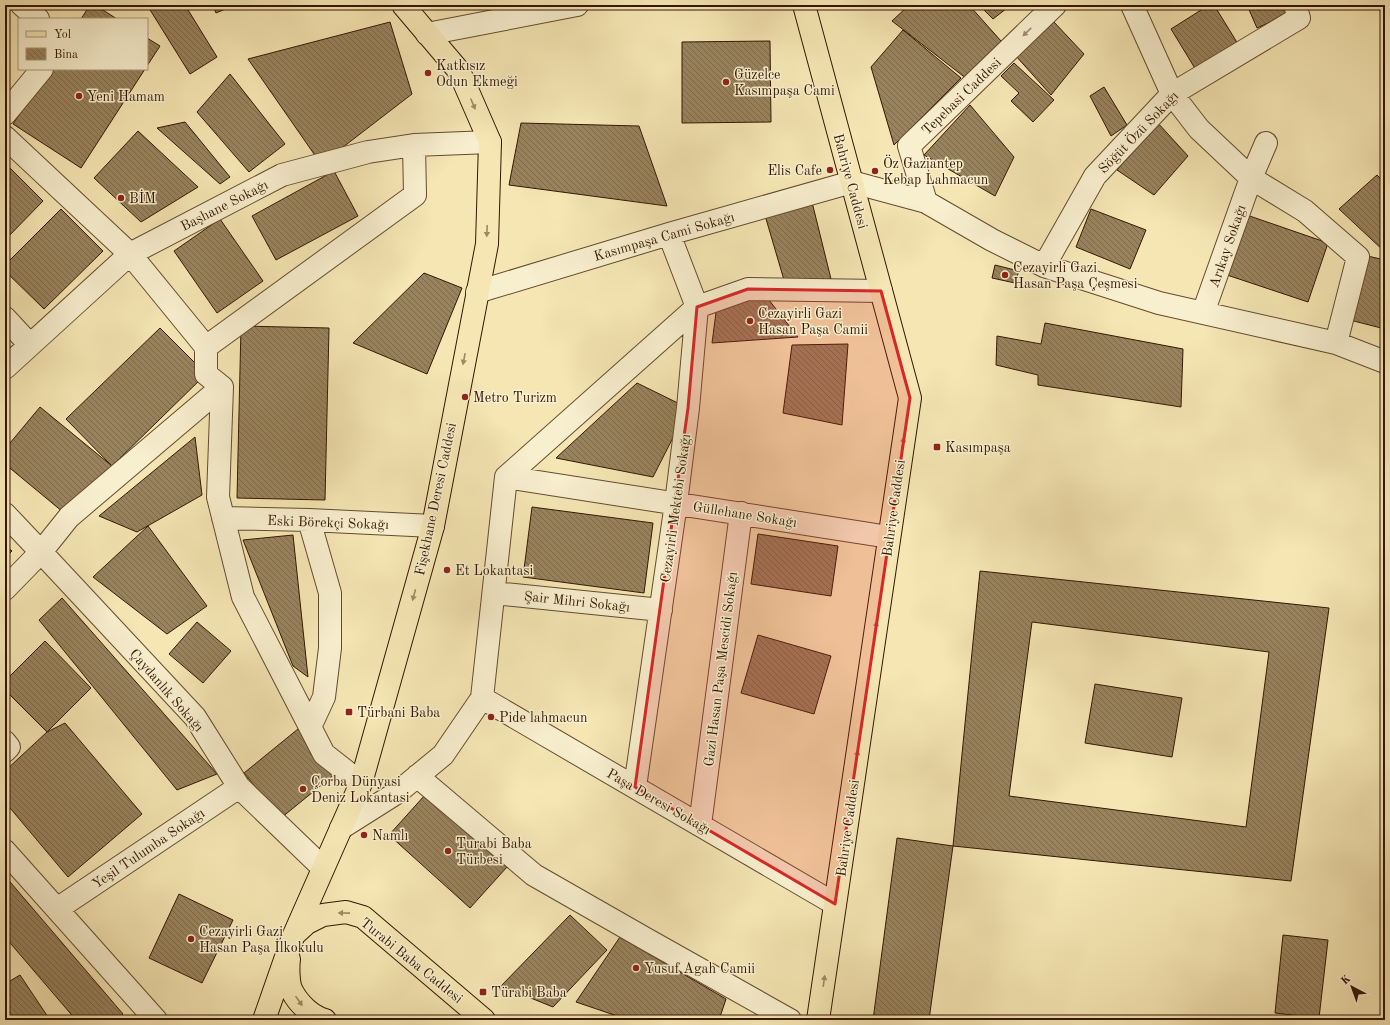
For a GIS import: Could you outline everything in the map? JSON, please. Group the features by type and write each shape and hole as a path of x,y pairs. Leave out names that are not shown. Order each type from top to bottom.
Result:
{"main road":[{"name":"Fişekhane Deresi Caddesi","path":"264,1020 293,937 362,783 432,526 487,244 490,142 459,71 403,5"},
{"name":"Bahriye Caddesi","path":"804,5 910,398 818,1020"},
{"name":"Turabi Baba Caddesi","path":"293,937 307,923 323,915 346,912 363,916 484,1020"},
{"path":"293,937 288,966 291,990 304,1008 321,1020"}],"street":[{"path":"22,5 37,18"},
{"path":"427,34 577,5"},
{"name":"Tepebasi Caddesi","path":"926,202 909,146 1055,5"},
{"path":"1132,5 1172,94 1199,129 1251,178 1305,211 1358,257 1336,343"},
{"name":"Söğüt Özü Sokağı","path":"1044,266 1095,176 1172,94 1299,18 1295,5"},
{"path":"5,114 41,70"},
{"path":"5,137 130,254 206,347 206,374 222,387"},
{"name":"Başhane Sokağı","path":"5,368 130,254 282,175 368,152 414,145 490,142"},
{"name":"Arıkay Sokağı","path":"1203,313 1251,178 1266,143"},
{"path":"206,347 415,196 414,145"},
{"path":"852,182 926,202 992,240 1044,266 1159,303 1336,343 1385,362"},
{"name":"Kasımpaşa Cami Sokağı","path":"477,292 668,234 852,182"},
{"name":"Cezayirli Mektebi Sokağı","path":"635,787 676,503 688,408 697,307 668,234"},
{"path":"342,828 398,792 443,755 482,698 506,477 697,307 748,289 881,291"},
{"path":"5,318 30,345"},
{"path":"222,387 218,497 243,597 324,754 362,783"},
{"path":"5,589 41,552 70,517 222,387"},
{"name":"Güllehane Sokağı","path":"506,477 889,537"},
{"name":"Gazi Hasan Paşa Mescidi Sokağı","path":"700,825 741,513"},
{"name":"Çaydanlık Sokağı","path":"5,514 195,718 239,787 323,868"},
{"name":"Eski Börekçi Sokağı","path":"223,518 309,520 432,526"},
{"path":"309,520 330,593 330,648 324,697 310,727"},
{"name":"Şair Mihri Sokağı","path":"494,593 661,610"},
{"name":"Paşa Deresi Sokağı","path":"482,698 836,904"},
{"path":"5,742 9,747 5,750"},
{"path":"417,776 534,874 790,1020"},
{"name":"Yeşil Tulumba Sokağı","path":"57,909 239,787"},
{"path":"5,851 156,1020"}],"highlighted area":[{"path":"748,289 881,291 910,398 835,904 635,787 688,408 697,307"}],"building":[{"path":"90,5 95,5 115,18 82,18"},
{"path":"147,5 185,5 217,57 190,74"},
{"path":"213,5 235,5 216,13"},
{"path":"909,5 969,5 1001,41 967,79 892,21"},
{"path":"979,5 1011,5 993,19"},
{"path":"1209,5 1214,5 1238,44 1196,70 1171,29"},
{"path":"1247,5 1293,5 1296,11 1257,28"},
{"path":"1377,5 1385,5 1385,20"},
{"path":"1053,21 1084,54 1051,95 1015,55"},
{"path":"390,22 412,94 321,164 248,59"},
{"path":"903,30 961,78 894,145 871,67"},
{"name":"Yeni Hamam","path":"148,39 160,46 148,64"},
{"name":"Güzelce Kasımpaşa Cami","path":"770,41 771,122 682,123 682,42"},
{"path":"1014,63 1054,100 1033,122 1011,101 1019,93 1001,76"},
{"name":"Yeni Hamam","path":"48,70 144,70 81,168 13,124"},
{"path":"230,74 285,144 249,172 197,112"},
{"path":"1104,87 1127,125 1111,136 1090,96"},
{"path":"970,105 1014,157 995,196 924,155"},
{"path":"185,122 230,177 220,184 157,128"},
{"path":"1157,122 1188,156 1154,195 1117,170"},
{"path":"521,123 639,126 667,206 509,185"},
{"path":"138,131 198,187 141,222 94,178"},
{"path":"5,163 43,201 5,240"},
{"path":"334,171 358,216 276,260 252,216"},
{"path":"1377,175 1385,183 1385,252 1339,209"},
{"path":"811,198 832,283 784,280 764,212"},
{"path":"61,209 103,251 44,309 5,271 5,265"},
{"path":"1091,209 1146,230 1130,269 1076,247"},
{"path":"1241,213 1328,243 1308,302 1221,273"},
{"path":"220,219 263,281 217,313 174,251"},
{"path":"1363,255 1385,260 1385,329 1346,319"},
{"name":"Cezayirli Gazi Hasan Paşa Çeşmesi","path":"995,265 1019,271 1015,283 992,278"},
{"path":"424,273 462,288 427,374 353,343"},
{"name":"Cezayirli Gazi Hasan Paşa Camii","path":"765,295 798,337 712,343 717,305"},
{"path":"1045,323 1183,349 1181,407 1038,385 1038,375 996,365 997,336 1041,344"},
{"path":"241,326 329,328 325,500 237,498"},
{"path":"160,328 206,374 112,466 66,419"},
{"path":"848,344 842,425 783,413 792,345"},
{"path":"637,383 688,408 653,477 556,458"},
{"path":"40,407 112,466 69,517 5,464 5,449"},
{"path":"195,437 202,495 137,532 99,516"},
{"path":"532,507 653,523 644,593 523,577"},
{"path":"148,526 207,606 167,634 93,577"},
{"path":"758,534 838,546 831,596 751,584"},
{"path":"293,535 308,677 293,666 243,540"},
{"path":"5,545 12,551 5,558"},
{"path":"980,571 1329,608 1291,881 953,846","holes":["1032,622 1269,652 1246,827 1009,796"]},
{"path":"62,598 217,774 177,790 39,620"},
{"path":"197,622 231,651 203,683 169,654"},
{"path":"758,635 831,656 814,714 741,693"},
{"path":"45,641 91,688 47,732 5,690 5,681"},
{"path":"1095,684 1182,698 1172,757 1085,743"},
{"path":"65,723 142,814 68,877 5,802 5,771 47,732"},
{"path":"298,729 335,774 281,818 244,773"},
{"name":"Turabi Baba Türbesi","path":"425,795 507,867 470,908 389,835"},
{"path":"897,838 953,846 929,1020 873,1020"},
{"path":"5,876 123,1014 116,1020 76,1020 5,937"},
{"name":"Cezayirli Gazi Hasan Paşa İlkokulu","path":"179,894 233,920 202,983 149,958"},
{"path":"570,915 607,950 553,1007 501,986"},
{"path":"1283,935 1328,940 1319,1018 1275,1013"},
{"name":"Yusuf Agah Camii","path":"620,937 726,999 719,1020 629,1020 576,1002"},
{"path":"20,975 50,1020 5,1020 5,984"}],"place":[{"name":"Katkısız Odun Ekmeği","path":"428,73"},
{"name":"Güzelce Kasımpaşa Cami","path":"726,82"},
{"name":"Yeni Hamam","path":"79,96"},
{"name":"Elis Cafe","path":"830,170"},
{"name":"Öz Gaziantep Kebap Lahmacun","path":"875,171"},
{"name":"BİM","path":"121,198"},
{"name":"Cezayirli Gazi Hasan Paşa Çeşmesi","path":"1005,275"},
{"name":"Cezayirli Gazi Hasan Paşa Camii","path":"750,321"},
{"name":"Metro Turizm","path":"465,397"},
{"name":"Kasımpaşa","path":"937,447"},
{"name":"Et Lokantasi","path":"447,570"},
{"name":"Türbani Baba","path":"349,712"},
{"name":"Pide lahmacun","path":"491,717"},
{"name":"Çorba Dünyasi Deniz Lokantasi","path":"303,789"},
{"name":"Namlı","path":"364,835"},
{"name":"Turabi Baba Türbesi","path":"448,851"},
{"name":"Cezayirli Gazi Hasan Paşa İlkokulu","path":"191,939"},
{"name":"Yusuf Agah Camii","path":"636,968"},
{"name":"Türabi Baba","path":"483,992"}]}
